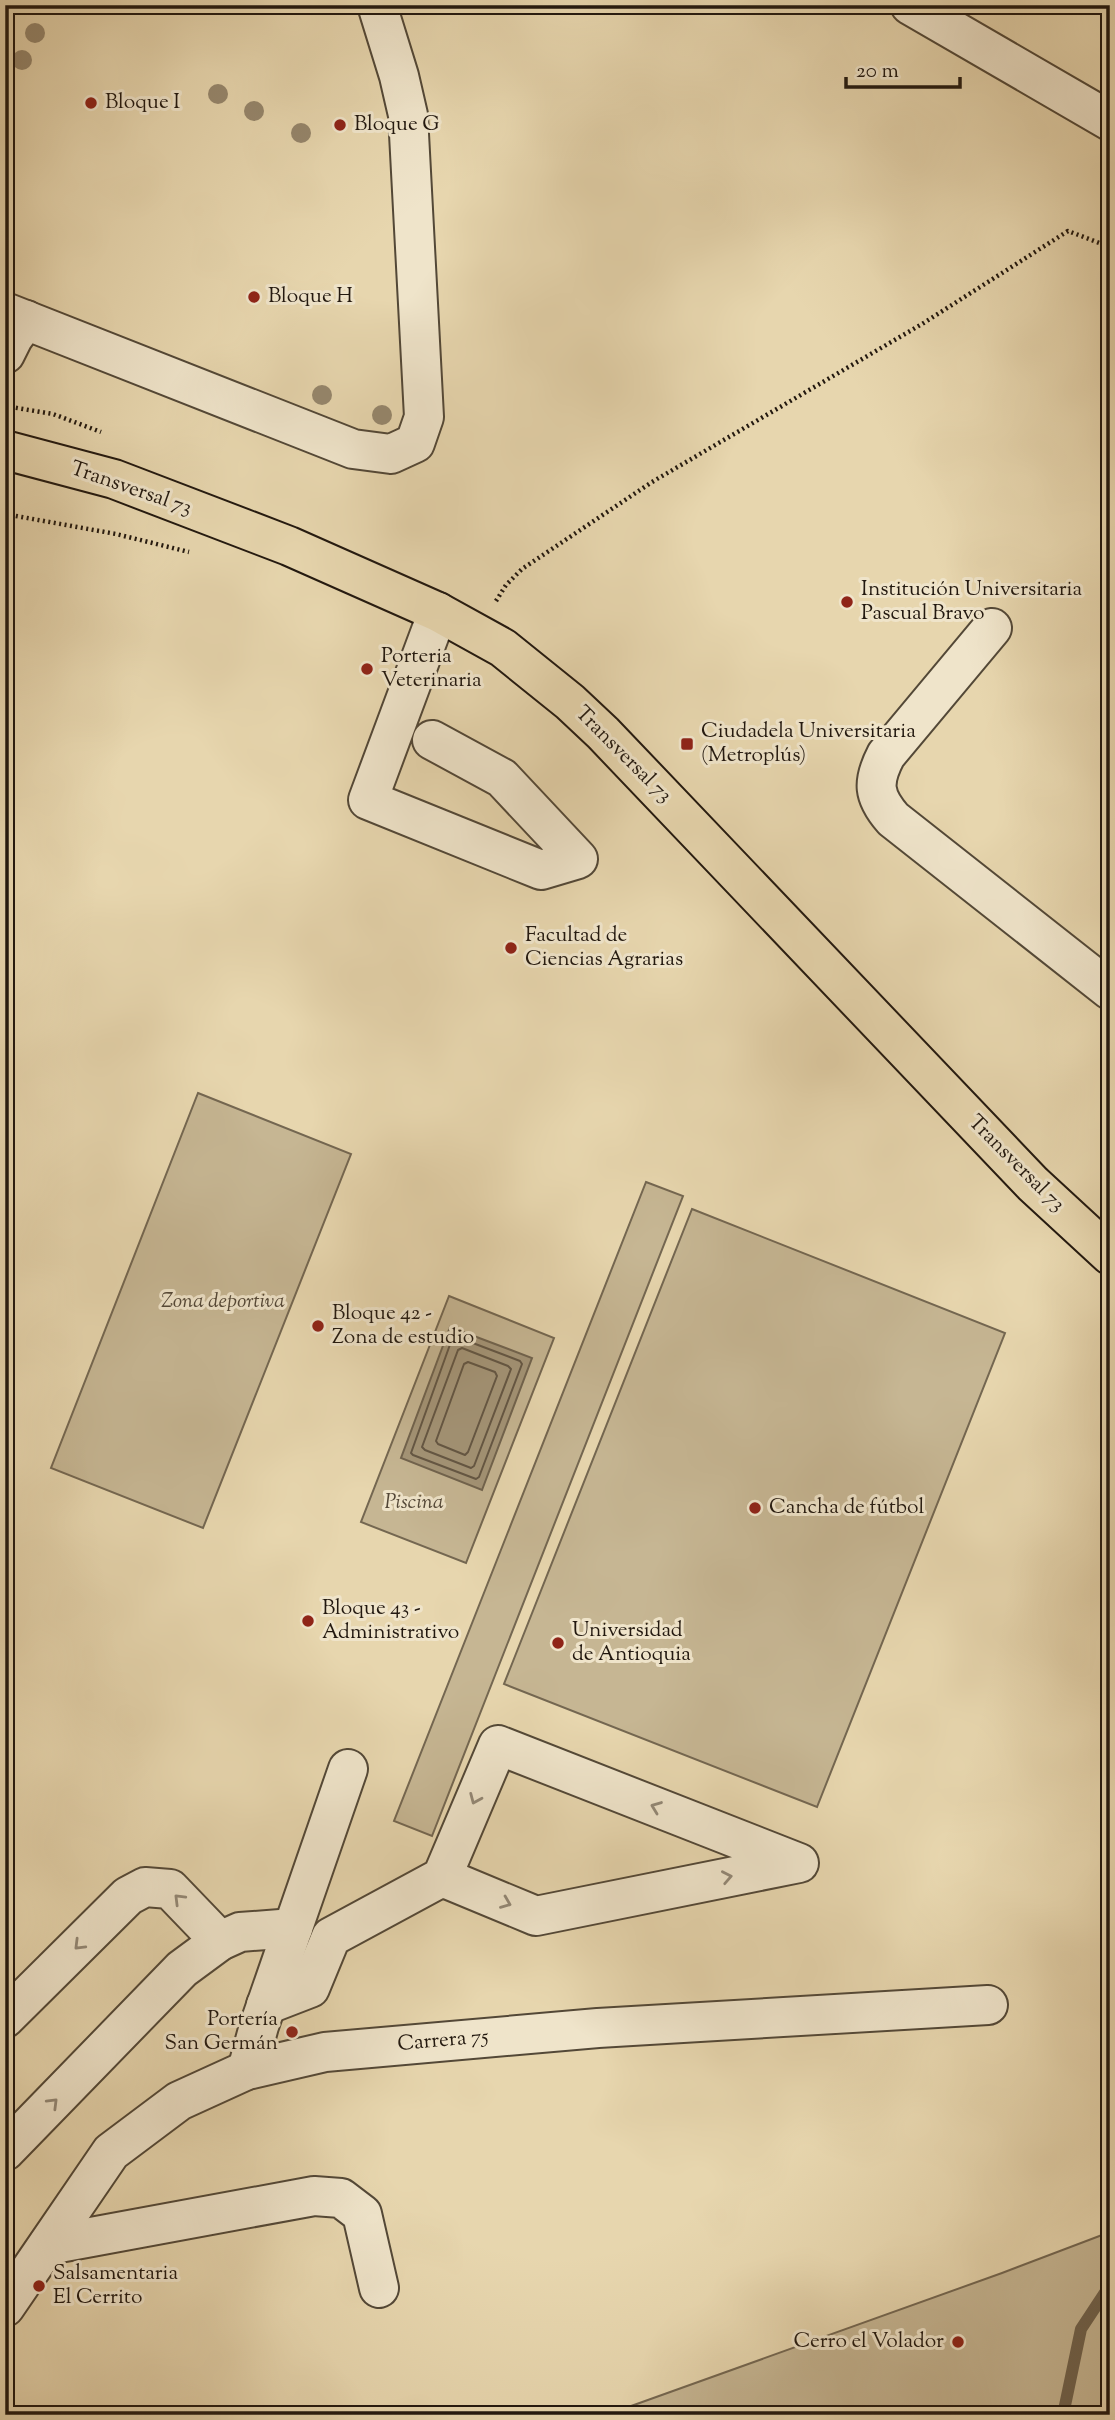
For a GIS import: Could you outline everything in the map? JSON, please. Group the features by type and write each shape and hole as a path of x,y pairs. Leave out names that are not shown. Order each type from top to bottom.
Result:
{"main road":[{"name":"Transversal 73","path":"5,450 114,480 289,546 438,612 503,648 603,733 1033,1184 1110,1255"}],"street":[{"path":"5,354 15,316 353,449 391,454 415,443 424,417 408,115 377,5"},
{"path":"910,5 1110,121"},
{"path":"432,740 502,778 578,859 541,870 368,800 438,612"},
{"path":"992,628 886,755 878,771 876,789 881,806 893,819 1110,990"},
{"path":"266,2005 310,1988 331,1937 442,1877 498,1745 799,1863 536,1916 442,1877"},
{"path":"247,2070 266,2005 348,1769"},
{"path":"5,2018 128,1896 145,1887 170,1889 220,1941"},
{"path":"5,2151 183,1969 220,1941 240,1932 293,1928"},
{"name":"Carrera 75","path":"5,2307 111,2152 178,2101 247,2070 325,2052 598,2028 988,2005"},
{"path":"48,2245 314,2196 341,2198 362,2214 379,2288"}],"path":[{"path":"491,611 506,585 523,569 652,482 922,324 1068,231 1110,247"}],"green space":[{"name":"Zona deportiva","path":"198,1093 351,1154 203,1528 51,1468"},
{"path":"646,1182 683,1196 432,1836 394,1821"},
{"name":"Cancha de fútbol","path":"692,1209 1005,1333 817,1807 504,1684"},
{"name":"Piscina","path":"449,1296 554,1338 466,1563 361,1522"},
{"name":"Cerro el Volador","path":"1110,2232 1110,2415 606,2415 1002,2273"}],"water":[{"path":"450,1327 532,1358 482,1490 401,1458"}],"waterway":[{"path":"1063,2415 1081,2329 1110,2285"}],"place":[{"name":"Bloque I","path":"91,103"},
{"name":"Bloque G","path":"340,125"},
{"name":"Bloque H","path":"254,297"},
{"name":"Institución Universitaria Pascual Bravo","path":"847,602"},
{"name":"Porteria Veterinaria","path":"367,669"},
{"name":"Ciudadela Universitaria (Metroplús)","path":"687,744"},
{"name":"Facultad de Ciencias Agrarias","path":"511,948"},
{"name":"Bloque 42 - Zona de estudio","path":"318,1326"},
{"name":"Cancha de fútbol","path":"755,1508"},
{"name":"Bloque 43 - Administrativo","path":"308,1621"},
{"name":"Universidad de Antioquia","path":"558,1643"},
{"name":"Portería San Germán","path":"292,2032"},
{"name":"Salsamentaria El Cerrito","path":"39,2286"},
{"name":"Cerro el Volador","path":"958,2342"}]}
